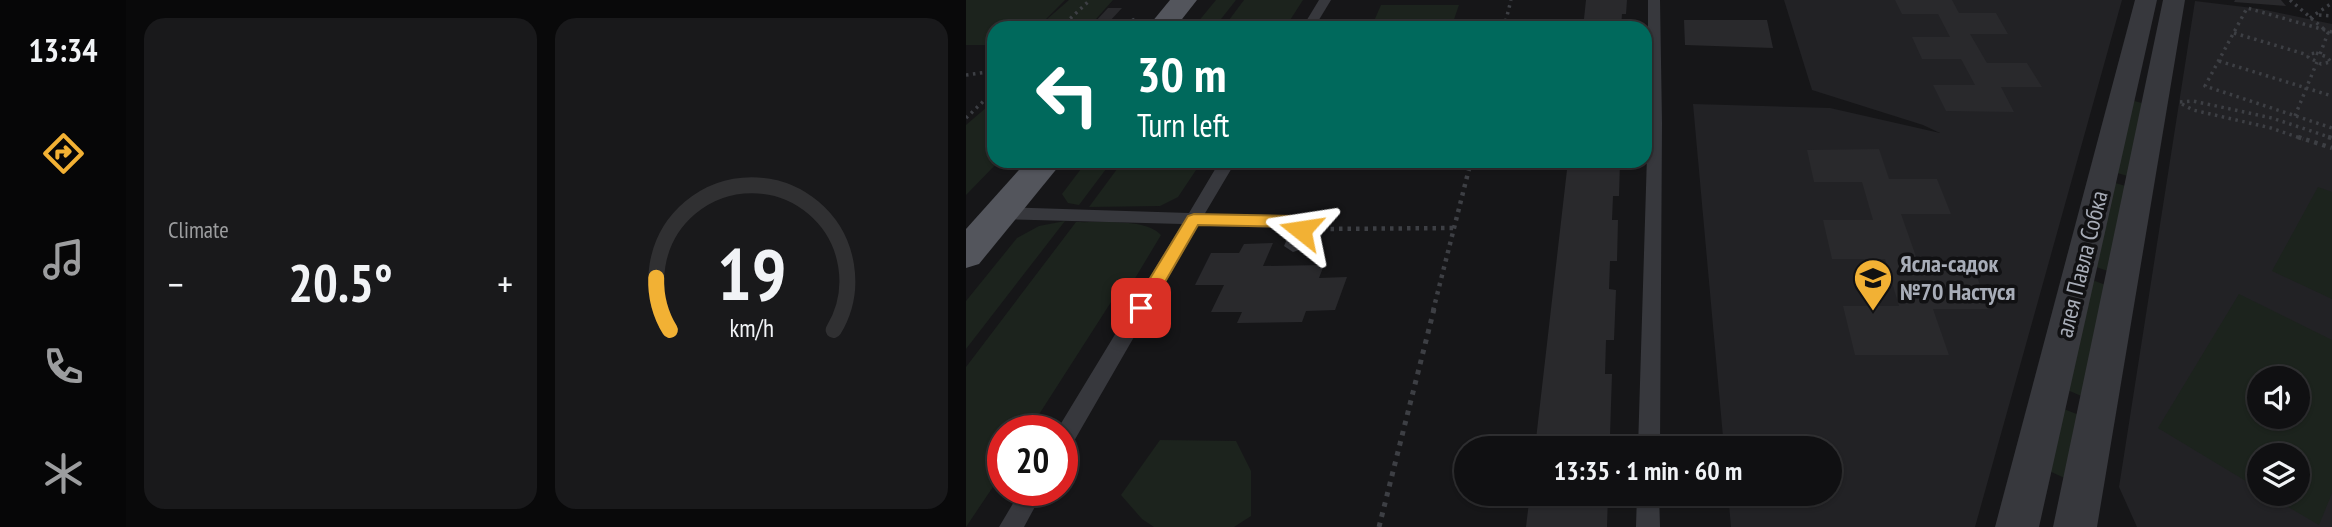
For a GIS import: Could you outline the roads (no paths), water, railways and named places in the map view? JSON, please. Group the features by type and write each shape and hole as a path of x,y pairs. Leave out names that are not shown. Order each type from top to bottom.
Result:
{"main road":[{"path":"1167,21 1184,0"},
{"path":"966,254 1040,168"}],"street":[{"name":"алея Павла Собка","path":"2017,527 2146,0"},
{"name":"алея Павла Собка","path":"2077,524 2174,0"}],"lane":[{"path":"1312,21 1325,0"},
{"path":"1652,62 1654,0"},
{"path":"1077,415 1224,168"},
{"path":"1649,436 1650,168"},
{"path":"1001,213 1293,222 1300,224 1301,230 1293,246"},
{"path":"1011,527 1023,506"},
{"path":"1648,506 1648,527"}],"place":[{"name":"Ясла-садок №70 Настуся","path":"1873,312"}]}
